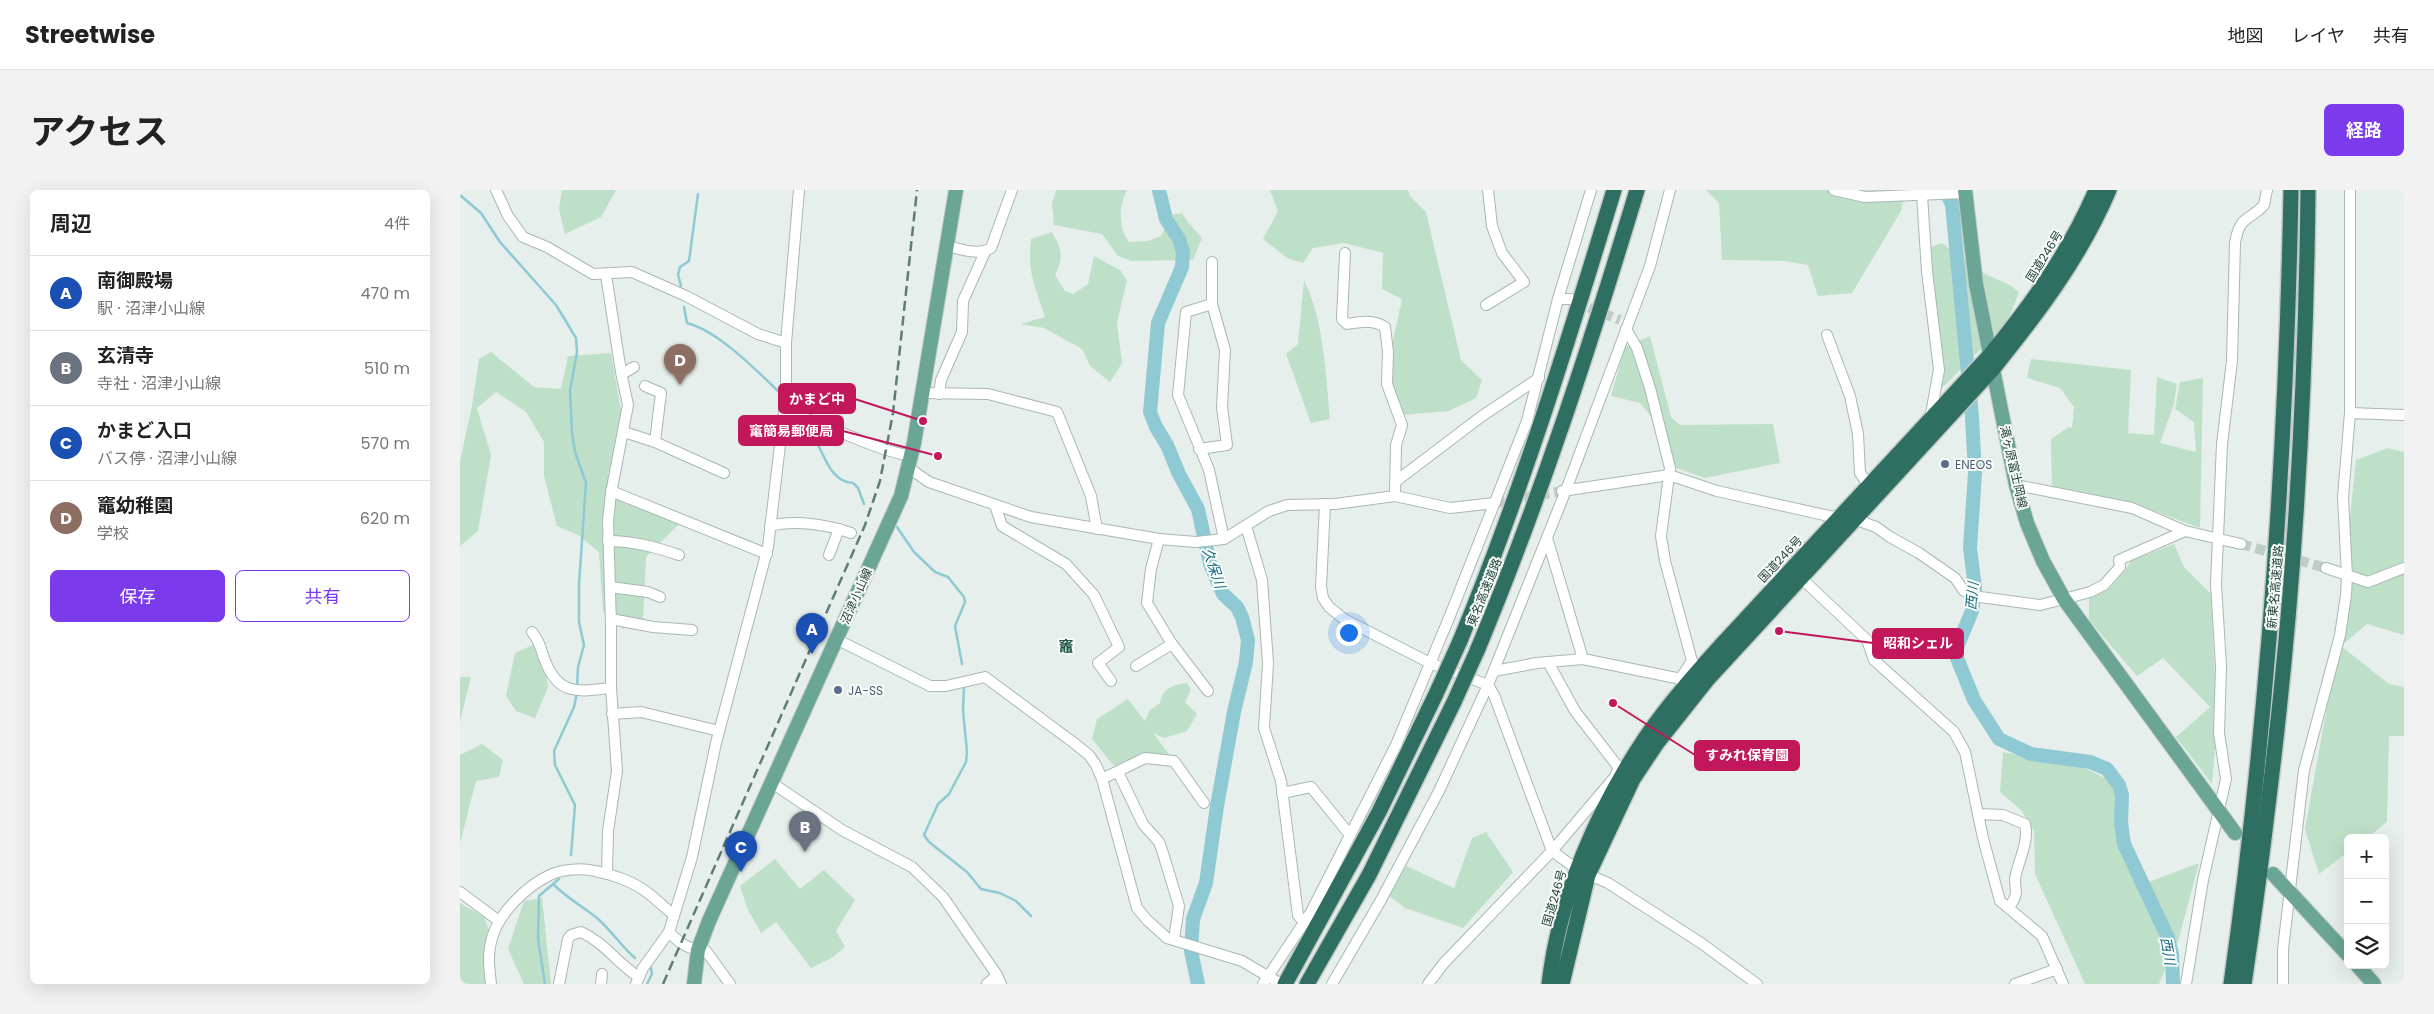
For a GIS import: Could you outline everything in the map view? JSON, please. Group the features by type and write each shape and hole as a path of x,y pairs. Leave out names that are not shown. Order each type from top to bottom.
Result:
{"highway":[{"name":"東名高速道路","path":"1283,984 1306,948 1379,812 1460,641 1505,529 1551,396 1614,190"},
{"name":"東名高速道路","path":"1307,984 1381,852 1454,702 1477,650 1509,571 1570,404 1637,190"},
{"name":"国道246号","path":"1988,365 2050,276 2087,213 2096,190"},
{"name":"国道246号","path":"1562,984 1583,872 1599,818 1622,774 1685,680 1847,518 2035,316 2076,258 2109,190"},
{"name":"新東名高速道路","path":"2231,984 2257,777 2268,664 2279,505 2291,190"},
{"name":"新東名高速道路","path":"2244,984 2272,781 2294,543 2306,319 2308,190"},
{"name":"国道246号","path":"1549,984 1563,916 1583,872 1633,779 1657,743 1707,680 1801,578 1869,486 1930,420 1947,410"}],"main road":[{"name":"沼津小山線","path":"694,984 698,950 709,921 901,496 910,462 956,190"},
{"name":"滝ヶ原富士岡線","path":"1961,192 1988,365 2016,486 2043,561 2064,600 2234,833"},
{"path":"2273,874 2344,951"},
{"path":"2361,969 2374,984"}],"street":[{"path":"496,190 508,216 523,236 593,274 625,271 647,277 758,334 786,344"},
{"path":"560,984 568,939 571,935 581,932 592,937 638,980 643,968 668,932 692,857 719,731 767,554 784,412 786,344 799,190"},
{"path":"939,394 941,380 962,332 963,300 985,252 991,248 996,240 1012,190"},
{"path":"1486,305 1524,282 1502,253 1492,226 1488,190"},
{"path":"1263,984 1304,923 1350,836 1396,745 1430,663 1527,422 1558,300 1591,190"},
{"path":"1332,984 1381,900 1434,800 1494,671 1546,538 1625,324 1650,266 1670,190"},
{"path":"1834,190 1865,197 1961,192"},
{"path":"2186,984 2203,880 2226,779 2219,733 2221,666 2216,584 2222,444 2232,361 2235,243 2238,231 2244,220 2264,205 2267,190"},
{"path":"2283,984 2283,948 2291,893 2304,770 2340,635 2347,576 2342,497 2350,413 2350,190"},
{"path":"1925,194 1927,271 1938,370 1930,420"},
{"path":"947,246 974,252 985,252"},
{"path":"1344,253 1342,319 1347,324 1366,321 1378,323 1385,327 1388,352 1387,384 1402,425 1396,446 1395,496"},
{"path":"1199,449 1227,444 1222,407 1225,350 1212,304 1212,262"},
{"path":"606,274 628,405 611,491 608,521 611,688 617,771 608,831 607,874"},
{"path":"1558,300 1570,299"},
{"path":"1212,304 1186,312 1178,395 1209,470 1224,539"},
{"path":"1494,671 1548,662 1583,659 1685,680 1692,661 1665,561 1661,536 1670,468 1650,388 1637,348 1625,324"},
{"path":"1827,335 1850,396 1858,434 1860,473 1869,486"},
{"path":"622,374 634,367"},
{"path":"1395,482 1482,416 1539,378"},
{"path":"645,386 661,393 654,442"},
{"path":"922,393 988,394 1057,412 1091,496 1097,529"},
{"path":"784,412 805,417 910,462 929,482 995,506 1031,517 1159,539 1196,542 1224,539 1279,507 1395,496 1450,508 1495,503"},
{"path":"2350,413 2404,416"},
{"path":"624,432 654,442 724,473"},
{"path":"1564,490 1669,474 1717,492 1847,518 1876,527 1890,538 1919,553 1956,578 1964,591 1980,597 2040,604 2064,600 2090,592 2104,585 2120,568 2119,560 2185,531"},
{"path":"2016,486 2132,508 2185,531 2241,544"},
{"path":"611,491 767,554"},
{"path":"1326,504 1321,587 1323,598 1329,607 1344,619 1430,663 1488,685 1494,696 1552,851 1583,872 1616,888 1701,943 1757,984"},
{"path":"995,506 1002,526 1066,564 1094,596 1119,647 1098,663 1110,681"},
{"path":"770,526 781,523 838,529 851,533"},
{"path":"1246,526 1262,580 1268,663 1267,704 1264,728 1281,781 1298,915 1304,923"},
{"path":"829,555 838,529"},
{"path":"1546,538 1583,659"},
{"path":"1159,539 1151,569 1147,603 1172,644 1208,690"},
{"path":"608,541 625,541 648,545 679,554"},
{"path":"2326,568 2368,582 2404,568"},
{"path":"1801,578 1867,640 1874,660 1954,732 1965,752 1983,838 2000,901 2009,906 2042,936 2064,984"},
{"path":"610,586 648,592 660,597"},
{"path":"611,619 653,627 692,630"},
{"path":"532,632 540,642 546,663 554,678 563,687 576,691 611,688"},
{"path":"836,639 930,686 946,686 985,678 1089,755 1102,779 1137,908 1167,938 1242,961 1283,984"},
{"path":"1136,666 1172,644"},
{"path":"1428,984 1444,963 1552,851 1614,778 1620,768 1575,711 1548,662"},
{"path":"612,714 641,712 719,731"},
{"path":"1102,779 1146,758 1174,761 1204,803"},
{"path":"1118,772 1143,824 1159,842 1162,850 1179,906 1179,941"},
{"path":"772,783 842,830 912,867 943,897 999,980 987,984"},
{"path":"1282,793 1311,788 1350,836"},
{"path":"1979,814 2003,814 2025,824 2026,840 2015,876 2017,885 2015,899 2009,906"},
{"path":"491,984 488,959 493,935 499,921 516,902 550,874 560,871 590,870 607,874 647,892 674,915"},
{"path":"460,892 499,921"},
{"path":"668,932 690,949 706,951 730,984"},
{"path":"2015,984 2056,969"}],"green space":[{"path":"562,190 616,190 601,217 565,234 559,209"},
{"path":"1056,190 1127,190 1122,202 1121,223 1129,242 1148,241 1161,236 1171,215 1182,213 1202,238 1193,260 1132,261 1118,256 1102,234 1054,225 1052,204"},
{"path":"1270,190 1408,190 1410,196 1426,212 1461,360 1482,380 1476,398 1449,411 1403,415 1385,394 1388,363 1402,299 1382,289 1383,253 1344,243 1313,248 1303,263 1287,258 1263,239 1278,211"},
{"path":"1706,190 1906,190 1901,211 1852,293 1818,296 1808,265 1784,261 1722,260 1719,203"},
{"path":"1052,232 1061,253 1060,263 1055,275 1065,291 1073,294 1088,284 1094,256 1120,270 1127,281 1117,322 1122,363 1110,382 1090,366 1082,349 1044,328 1021,324 1045,317 1033,279 1030,251 1031,239"},
{"path":"1942,243 1985,274 2010,285 2019,292 2007,323 1942,388 1922,250"},
{"path":"1304,280 1311,296 1320,330 1330,419 1311,423 1286,354 1298,344"},
{"path":"1650,336 1671,417 1680,425 1773,424 1780,463 1705,478 1676,468 1654,420 1640,403 1611,396 1625,347"},
{"path":"491,352 534,387 561,389 568,356 611,353 623,422 608,474 611,493 682,521 646,557 643,619 623,629 603,611 599,552 578,535 557,526 544,476 544,442 526,412 496,392 477,408 491,455 478,531 460,546 460,461 472,406 479,359"},
{"path":"2031,359 2131,370 2128,433 2154,435 2157,377 2177,384 2174,404 2160,443 2196,452 2194,422 2175,409 2180,382 2203,378 2200,528 2133,503 2052,493 2051,439 2069,427 2072,428 2074,407 2060,388 2027,378"},
{"path":"2388,448 2404,452 2404,635 2367,624 2341,646 2389,684 2404,687 2404,736 2389,736 2387,822 2372,834 2344,834 2344,855 2319,874 2305,829 2335,662 2356,460"},
{"path":"2174,544 2184,567 2211,594 2217,724 2212,784 2176,737 2210,707 2163,658 2137,676 2089,620 2089,598 2109,589 2131,561"},
{"path":"541,641 548,687 535,718 516,711 506,696 515,653"},
{"path":"460,677 471,677 460,721"},
{"path":"1187,683 1191,690 1185,702 1197,714 1187,731 1164,738 1153,733 1168,753 1165,758 1146,754 1114,766 1092,739 1097,719 1128,699 1145,721 1150,710 1160,703 1161,698 1169,688"},
{"path":"482,744 503,760 499,777 476,781 460,843 460,755"},
{"path":"2003,752 2087,769 2119,785 2124,844 2149,882 2199,863 2179,938 2159,984 2085,984 2035,874 2034,831 2021,810 2000,792"},
{"path":"1486,832 1513,872 1463,928 1405,908 1388,895 1406,866 1454,888 1472,838"},
{"path":"775,859 800,889 824,870 855,900 836,931 845,947 833,957 811,968 776,922 761,933 748,910 740,886"},
{"path":"542,898 551,984 524,984 508,949 524,901"},
{"path":"460,903 484,917 490,933 486,984 460,984"}],"waterway":[{"name":"久保川","path":"1159,190 1166,219 1179,239 1183,252 1182,267 1158,323 1150,412 1179,474 1198,509 1210,564 1223,594 1237,607 1242,617 1248,640 1246,662 1234,712 1217,806 1206,883 1193,919 1191,951 1198,984"},
{"name":"西川","path":"1945,190 1952,204 1972,417 1975,473 1970,548 1975,588 1972,611 1957,647 1957,658 1974,700 1999,739 2031,754 2090,762 2107,769 2119,785 2122,795 2121,823 2124,844 2168,938 2172,954 2173,984"},
{"path":"681,286 678,275 680,267 689,261 698,194"},
{"path":"460,195 481,213 500,242 556,305 576,338 577,352 570,391 572,433 575,452 586,483 579,584 579,622 584,645 578,667 577,686"},
{"path":"684,307 687,323 699,327 723,342 778,391"},
{"path":"800,422 814,436 835,474 843,480 853,483 858,488 864,504"},
{"path":"897,527 914,552 935,572 948,577 964,597 965,602 955,626 962,664"},
{"path":"964,687 963,710 967,752 966,762 949,794 938,804 924,835 929,842 967,872 981,889 1000,893 1016,901 1031,916"},
{"path":"571,855 575,805 555,765 554,751 574,707 577,692"},
{"path":"545,984 538,939 539,896 559,879"},
{"path":"553,884 597,918 635,958"},
{"path":"647,984 652,974 651,968"}],"tunnel":[{"path":"1575,302 1620,320"},
{"path":"1495,503 1562,491"},
{"path":"2241,544 2326,568"}],"railway":[{"path":"663,984 865,525 880,481 893,413 917,190"}],"place":[{"name":"竈幼稚園","path":"680,385"},
{"name":"かまど中","path":"923,421"},
{"name":"竃簡易郵便局","path":"938,456"},
{"name":"ENEOS","path":"1945,464"},
{"name":"昭和シェル","path":"1779,631"},
{"name":"南御殿場","path":"812,654"},
{"name":"JA-SS","path":"838,690"},
{"name":"すみれ保育園","path":"1613,703"},
{"name":"玄清寺","path":"805,852"},
{"name":"かまど入口","path":"741,872"}],"district":[{"name":"竈","path":"1066,646"}]}
